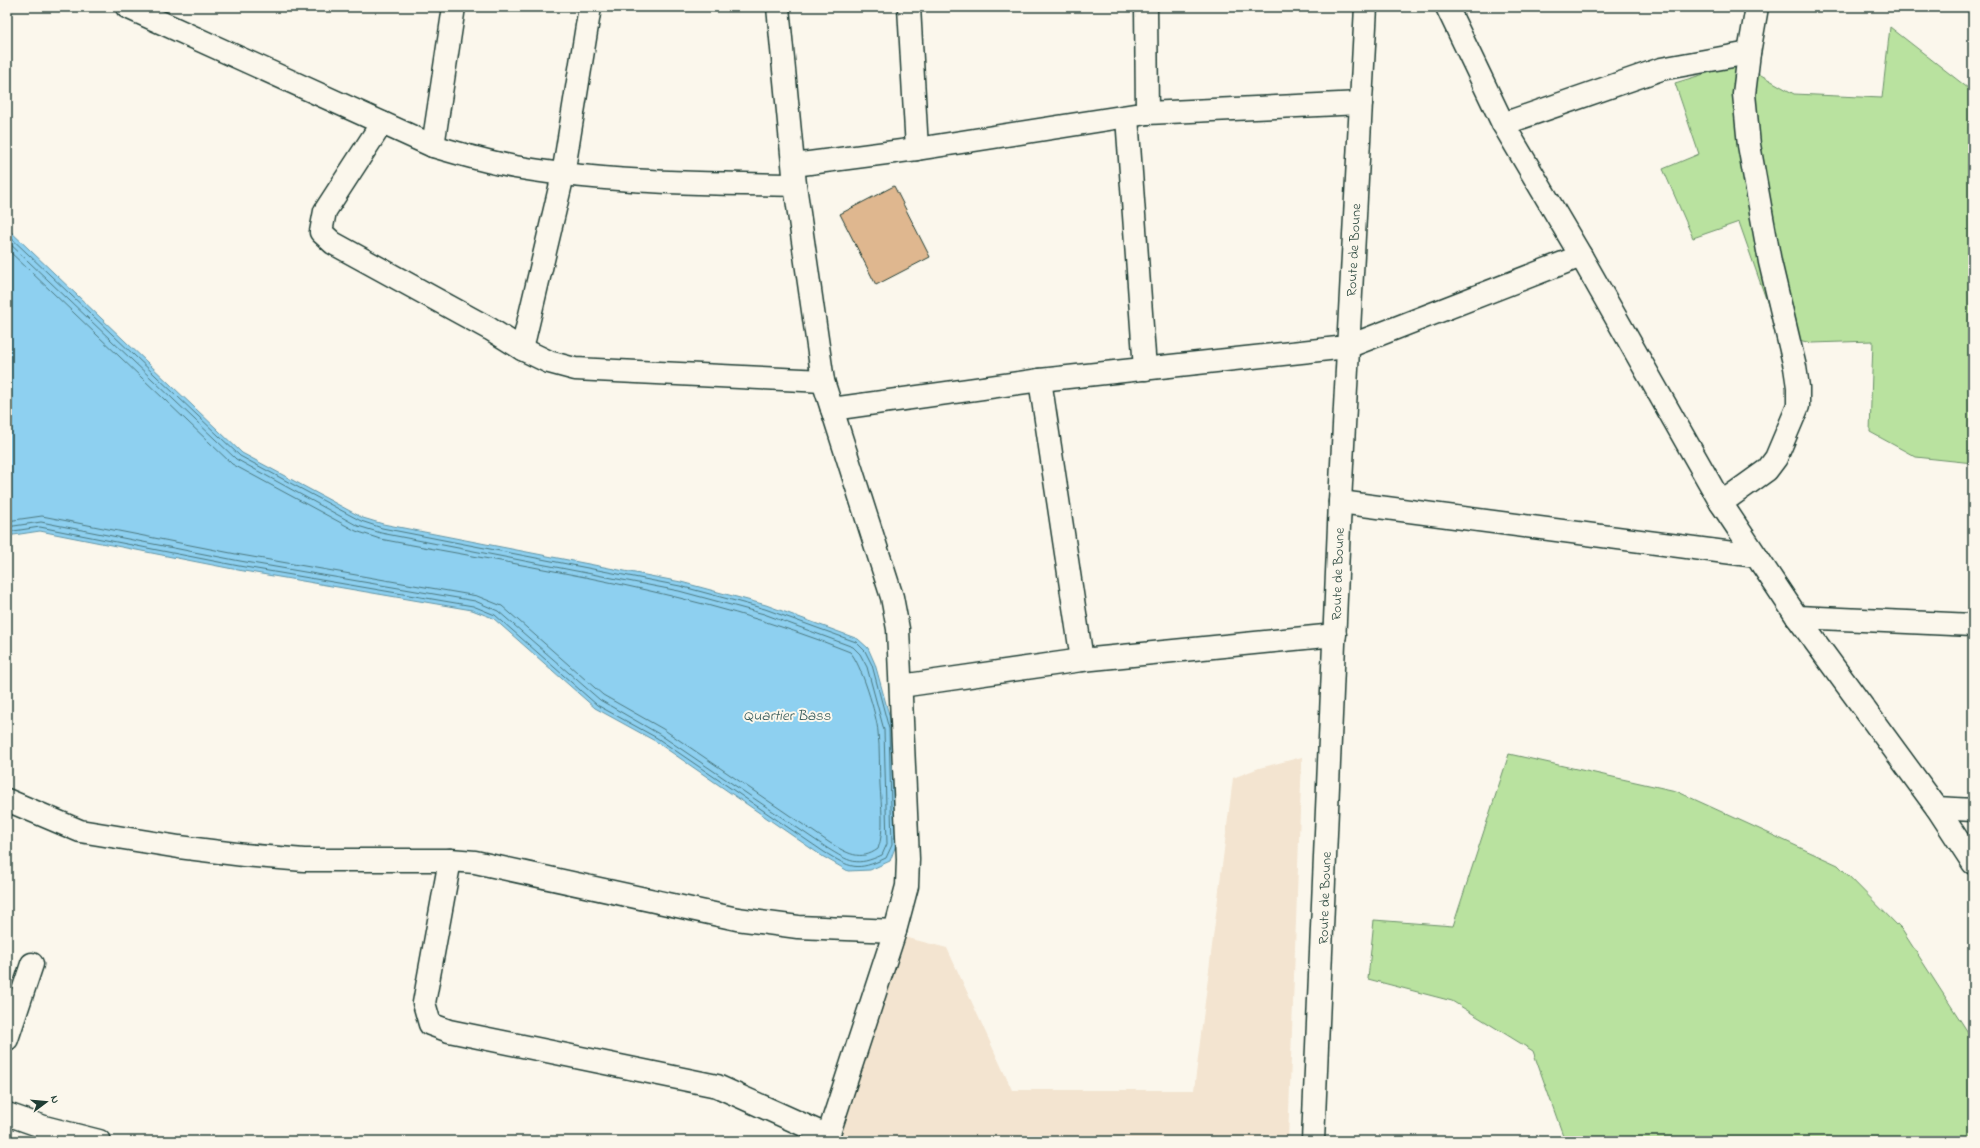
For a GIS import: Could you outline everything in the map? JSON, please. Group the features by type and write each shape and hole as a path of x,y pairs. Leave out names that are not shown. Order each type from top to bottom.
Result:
{"street":[{"path":"127,7 433,146 484,161 563,175 683,183 794,175 917,149 1137,115 1361,104"},
{"path":"433,146 454,7"},
{"path":"522,349 563,175 590,7"},
{"path":"450,860 424,1003 430,1024 449,1031 717,1086 826,1138 895,931 907,886 908,859 901,686 898,629 892,597 823,381 794,175 778,7"},
{"path":"909,7 917,149"},
{"path":"1145,370 1137,115 1146,7"},
{"name":"Route de Boune","path":"1313,1141 1347,347 1366,7"},
{"path":"1447,7 1503,124 1581,256 1721,503 1797,617 1937,808 1973,863"},
{"path":"1721,503 1767,470 1776,458 1798,406 1796,367 1770,262 1749,145 1744,94 1757,7"},
{"path":"1503,124 1661,69 1749,53"},
{"path":"382,123 325,211 320,232 334,243 490,329 522,349 550,362 575,369 823,381"},
{"path":"832,409 1040,380 1145,370 1347,347 1581,256"},
{"path":"1040,380 1082,660"},
{"path":"1340,502 1756,556"},
{"path":"1797,617 1973,625"},
{"path":"901,686 1082,660 1335,635"},
{"path":"7,800 80,831 186,848 244,856 304,860 450,860 475,862 737,919 798,927 895,931"},
{"path":"1937,808 1973,810"},
{"path":"7,1038 32,964"},
{"path":"7,1114 44,1127 99,1141"}],"shaded area":[{"path":"1302,757 1288,1141 827,1141 896,935 947,948 1012,1090 1194,1090 1233,778 1259,768"}],"green space":[{"path":"1890,27 1973,92 1973,463 1916,457 1870,432 1873,341 1812,343 1779,336 1739,222 1693,238 1663,169 1699,154 1675,83 1740,63 1794,94 1882,98"},
{"path":"1509,754 1676,791 1838,865 1902,930 1973,1040 1973,1141 1565,1141 1533,1051 1452,1001 1368,979 1374,920 1453,926"}],"water":[{"name":"Quartier Bass","path":"7,228 242,453 363,518 383,524 681,582 766,605 858,639 868,648 875,664 893,729 896,845 890,861 870,870 848,871 822,856 655,741 595,708 493,618 472,610 238,570 40,531 7,536"}],"building":[{"path":"894,186 930,257 876,285 840,214"}]}
